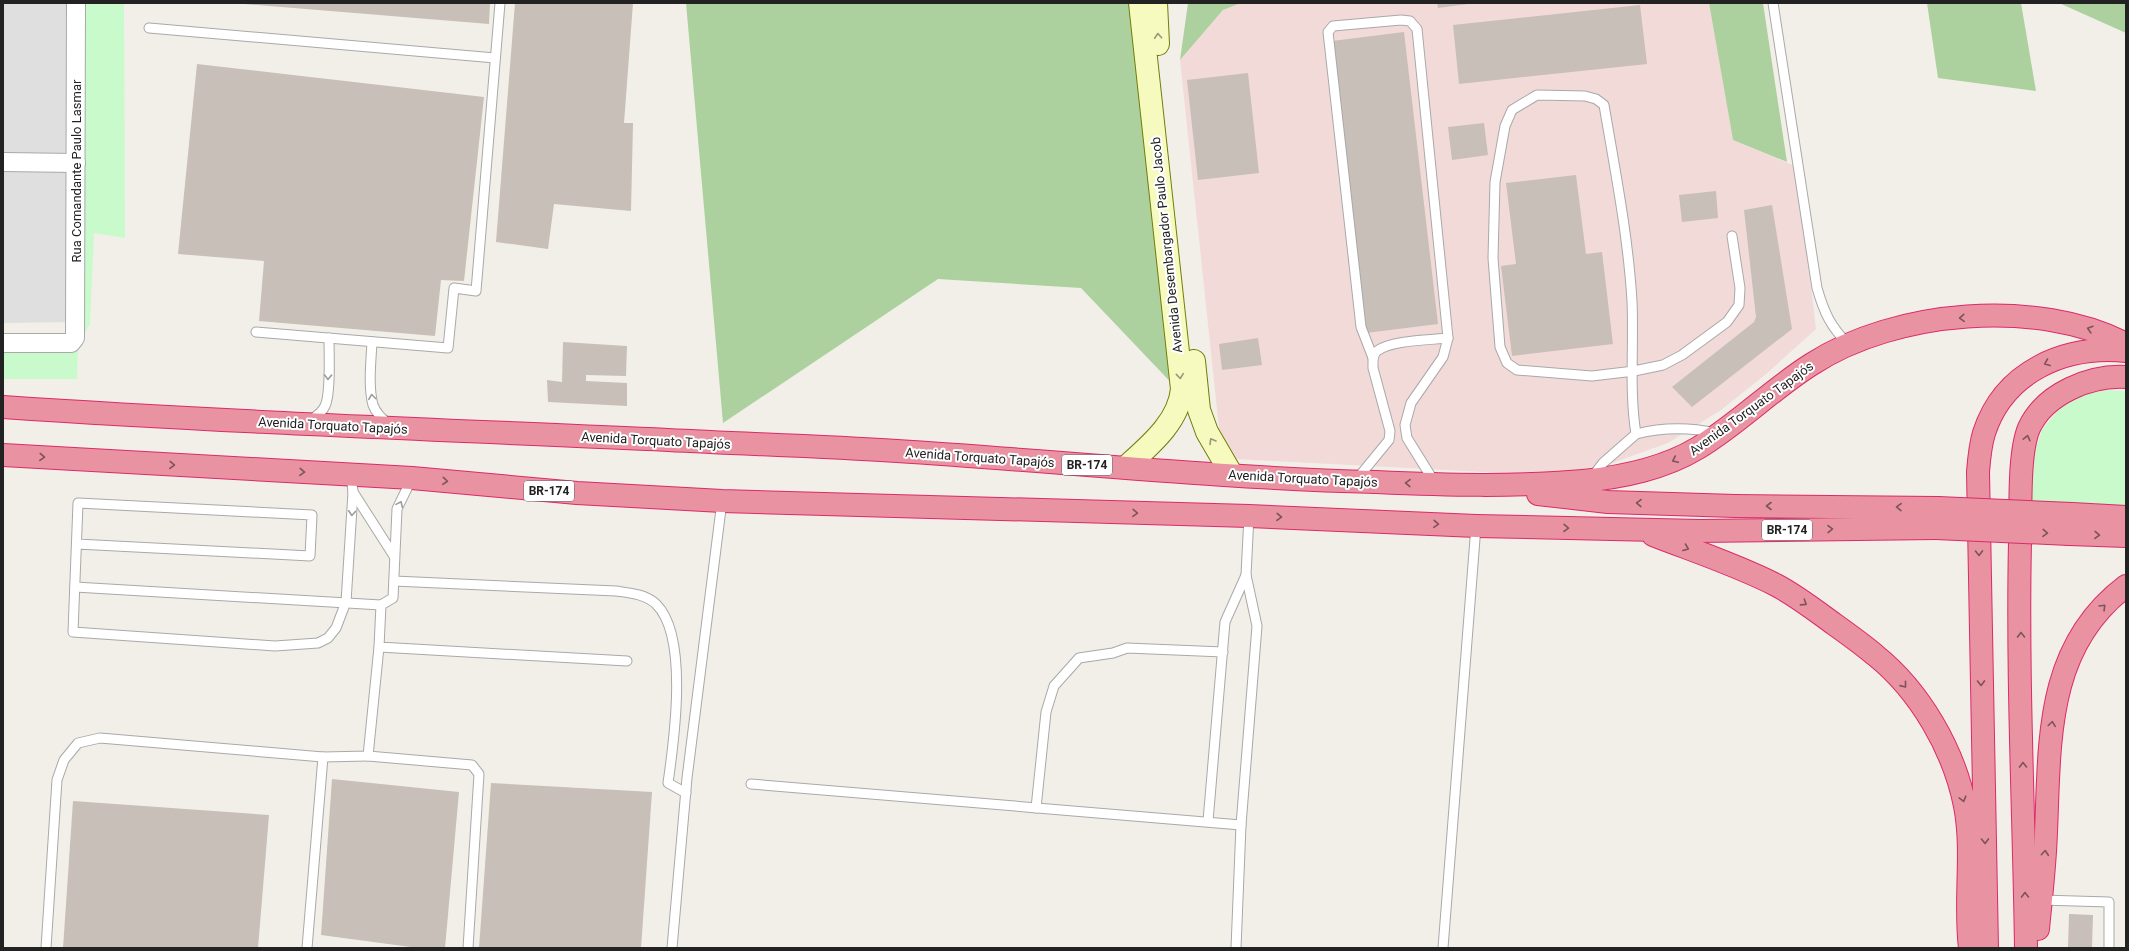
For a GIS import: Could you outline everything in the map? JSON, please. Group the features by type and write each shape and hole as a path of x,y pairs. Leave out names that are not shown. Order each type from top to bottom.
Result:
{"highway":[{"name":"Avenida Torquato Tapajós","path":"3,407 142,417 890,450 1232,475 1355,482 1462,485 1589,481 1633,474 1674,461 1700,447 1815,362 1848,344 1916,323 1983,316 2061,321 2094,330 2126,344"},
{"path":"1987,948 1980,628 1978,472 1980,448 1984,432 1998,404 2011,386 2025,374 2062,357 2103,349 2126,351"},
{"path":"2026,948 2020,573 2022,477 2025,442 2030,428 2037,416 2053,399 2075,387 2094,380 2126,377"},
{"name":"BR-174","path":"3,455 352,483 412,478 577,493 722,501 1249,516 1476,526 1700,531 1937,518"},
{"path":"1462,485 1608,502 1735,506 2071,524 2126,536"},
{"path":"2071,524 2126,517"},
{"path":"1637,529 1741,569 1778,586 1817,611 1876,656 1902,681 1925,712 1941,740 1955,772 1964,805 1969,839 1970,948"},
{"path":"2036,948 2046,849 2051,725 2057,693 2065,668 2090,619 2126,586"}],"street":[{"name":"Rua Comandante Paulo Lasmar","path":"3,343 71,343 75,338 76,3"},
{"name":"Avenida Desembargador Paulo Jacob","path":"1126,467 1149,446 1171,420 1181,400 1182,389 1140,3"},
{"name":"Avenida Desembargador Paulo Jacob","path":"1156,3 1159,62 1199,410 1207,432 1232,475"},
{"path":"3,162 76,163"}],"lane":[{"path":"256,332 448,348 454,288 476,291 500,3"},
{"path":"1773,3 1817,288 1824,310 1834,330 1848,344"},
{"path":"1355,482 1389,440 1390,431 1373,368 1372,358 1361,327 1327,39 1328,32 1333,26 1401,20 1410,21 1417,29 1448,338 1443,357 1412,403 1405,425 1406,438 1436,484"},
{"path":"149,28 495,58"},
{"path":"1636,434 1632,409 1634,371 1632,300 1620,202 1604,105 1596,99 1585,96 1537,95 1512,110 1505,126 1495,182 1493,258 1500,347 1507,363 1517,370 1592,376 1634,371 1663,365 1682,355 1727,322 1739,305 1740,288 1732,236"},
{"path":"303,424 316,416 325,406 327,397 329,338"},
{"path":"1372,358 1377,351 1390,345 1448,338"},
{"path":"372,342 371,394 373,406 382,418 393,428"},
{"path":"1589,481 1603,463 1636,434 1680,427 1718,433"},
{"path":"75,587 381,605 393,598 397,509 412,478"},
{"path":"352,483 394,556"},
{"path":"77,544 310,556 312,515 78,503 73,632 275,646 318,643 328,638 336,628 346,602 352,483"},
{"path":"672,948 686,793 722,501"},
{"path":"1236,948 1241,825 1257,626 1246,575 1249,516"},
{"path":"1443,948 1476,526"},
{"path":"1208,822 1225,622 1246,575"},
{"path":"394,581 616,591 638,594 656,604 669,624 676,677 676,705 668,783 686,793"},
{"path":"368,756 379,647 381,605"},
{"path":"379,647 627,661"},
{"path":"1036,808 1046,712 1054,686 1079,658 1113,653 1127,648 1223,652"},
{"path":"46,948 57,780 64,760 78,743 100,738 323,757 368,756 472,765 479,774 468,948"},
{"path":"307,948 323,757"},
{"path":"752,784 1241,825"},
{"path":"2040,900 2109,902 2109,948"}],"shaded area":[{"path":"3,3 72,3 72,322 3,323"},
{"path":"1241,3 1709,3 1733,140 1797,167 1816,329 1765,375 1721,410 1668,443 1607,465 1539,475 1235,459 1219,428 1180,60 1223,10"}],"green space":[{"path":"85,3 124,3 125,238 94,233 90,324 85,333"},
{"path":"686,3 1132,3 1181,393 1081,288 938,279 723,423"},
{"path":"1188,3 1241,3 1223,10 1180,60"},
{"path":"1709,3 1763,3 1787,162 1733,140"},
{"path":"1927,3 2021,3 2036,91 1938,78"},
{"path":"2059,3 2126,3 2126,33"},
{"path":"3,348 78,348 77,379 3,379"},
{"path":"2110,390 2126,391 2126,511 2031,503 2032,458 2043,428 2059,409 2077,394"}],"building":[{"path":"231,3 490,3 489,24"},
{"path":"515,3 633,3 624,123 633,123 631,211 554,204 548,249 496,242"},
{"path":"1437,3 1468,3 1468,4 1438,8"},
{"path":"1640,5 1647,64 1459,84 1453,25"},
{"path":"1404,32 1438,324 1366,333 1332,41"},
{"path":"197,64 484,97 464,281 441,280 435,336 259,321 264,261 178,254"},
{"path":"1248,73 1259,173 1198,180 1187,80"},
{"path":"1484,123 1488,155 1452,160 1448,127"},
{"path":"1576,175 1586,254 1602,252 1613,344 1512,356 1501,266 1516,264 1506,183"},
{"path":"1716,191 1718,218 1682,222 1679,195"},
{"path":"1772,205 1792,329 1692,407 1672,387 1754,322 1756,317 1744,210"},
{"path":"1258,338 1262,365 1222,370 1219,344"},
{"path":"563,342 627,346 626,376 586,375 586,381 627,383 627,406 548,402 547,380 562,382"},
{"path":"332,779 459,792 445,948 418,948 321,935"},
{"path":"491,783 652,792 641,948 479,948"},
{"path":"73,801 269,815 258,948 63,948"},
{"path":"2069,914 2093,915 2092,948 2068,948"}]}
